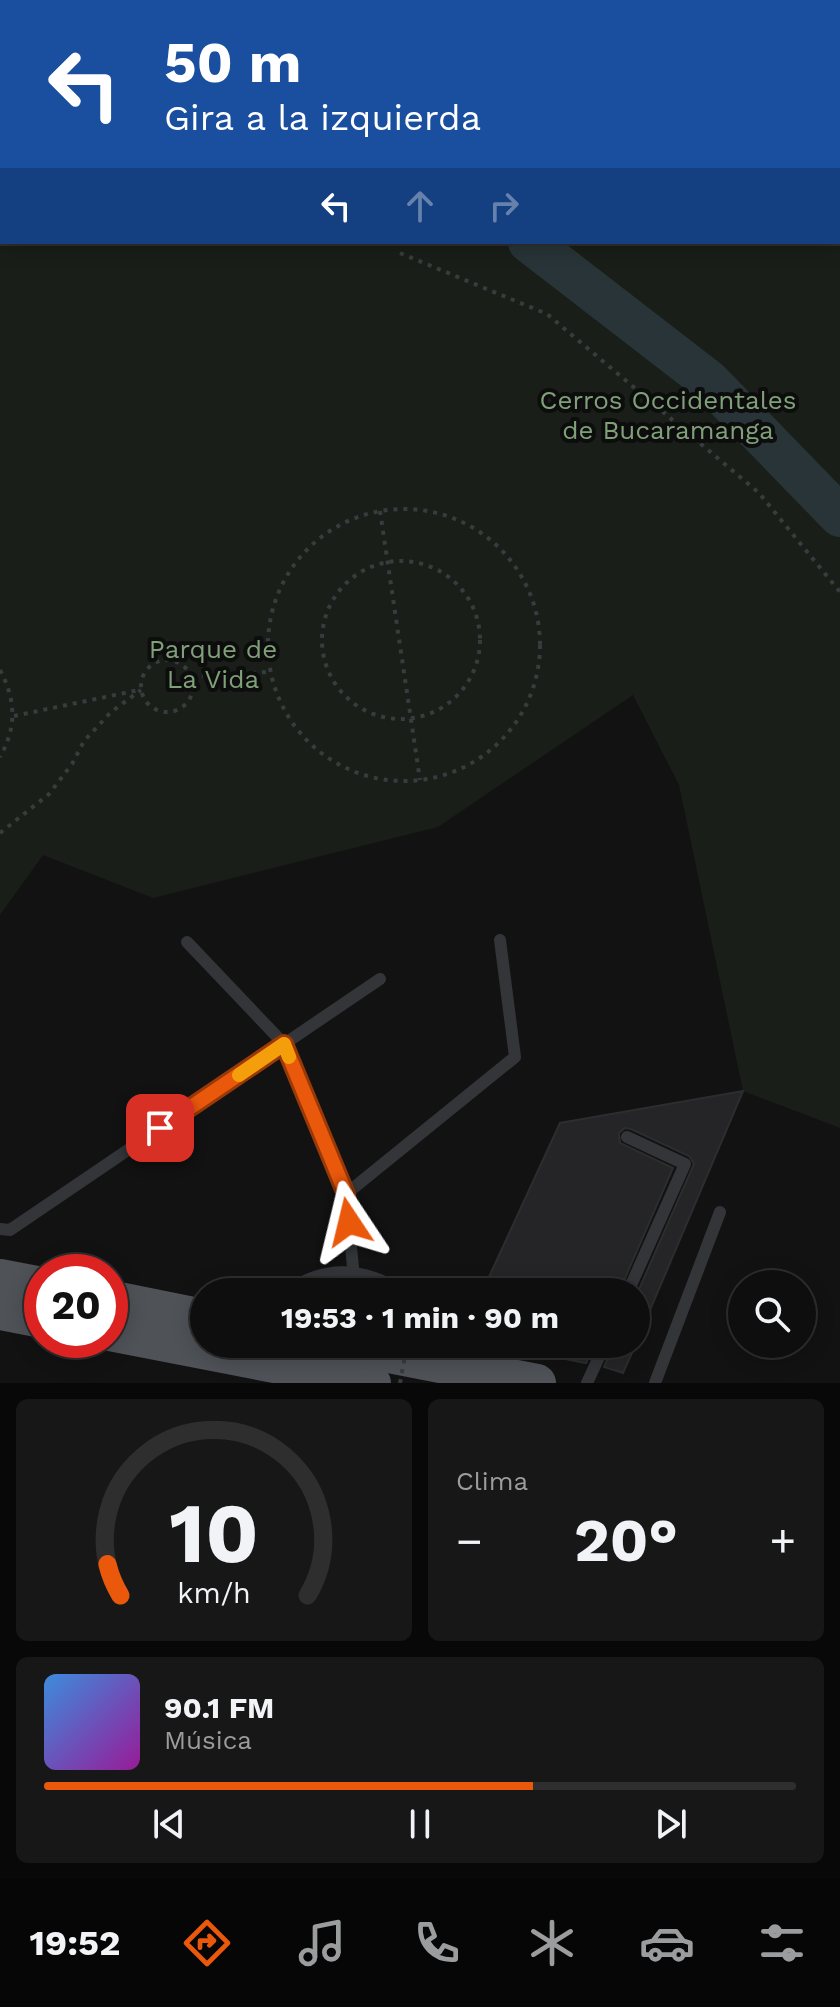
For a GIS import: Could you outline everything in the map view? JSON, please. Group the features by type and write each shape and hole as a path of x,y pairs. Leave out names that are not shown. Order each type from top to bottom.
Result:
{"main road":[{"path":"0,1278 24,1283"},
{"path":"128,1303 190,1315"},
{"path":"0,1311 24,1316"},
{"path":"128,1336 372,1383"},
{"path":"397,1358 537,1383"}],"lane":[{"path":"346,1194 515,1057 500,940"},
{"path":"187,942 284,1044 346,1194 354,1278"},
{"path":"0,1229 10,1230 380,979"},
{"path":"627,1137 685,1164 634,1278"},
{"path":"655,1383 720,1212"},
{"path":"587,1383 599,1358"}],"path":[{"path":"400,253 547,314 759,493 840,592"},
{"path":"394,508 441,513 483,533 516,566 536,608 541,654 532,697 509,734 476,763 436,779 392,782 350,771 313,747 285,713 270,672 268,626 282,581 310,544 349,519 380,511 394,508"},
{"path":"380,511 420,780"},
{"path":"401,561 427,566 450,578 467,597 477,621 480,646 474,671 460,693 441,709 411,718 392,720 366,712 344,696 329,674 322,648 323,622 334,597 351,578 375,565 401,561"},
{"path":"173,660 192,676 193,694 182,708 174,711 157,710 144,698 141,690 144,673 156,662 173,660"},
{"path":"0,670 10,688 14,716 9,741 0,757"},
{"path":"192,676 270,672"},
{"path":"14,716 141,690"},
{"path":"0,833 49,794 72,764 84,741 111,712 141,690"}],"green space":[{"path":"0,244 840,244 840,1128 743,1091 679,785 633,695 438,827 153,898 43,855 0,915"}],"building":[{"path":"743,1091 650,1310 650,1278 644,1278 694,1164 689,1156 631,1129 625,1128 619,1133 620,1143 673,1168 625,1278 488,1278 560,1123"},
{"path":"560,1358 588,1358 586,1363"},
{"path":"608,1358 630,1358 623,1373 604,1367"}],"waterway":[{"path":"532,244 709,381 840,516"}],"slow traffic":[{"path":"239,1075 284,1044 289,1057"}],"route":[{"path":"160,1128 284,1044 346,1194 349,1222"}],"park label":[{"name":"Cerros Occidentales de Bucaramanga","path":"668,415"},
{"name":"Parque de La Vida","path":"213,664"}]}
